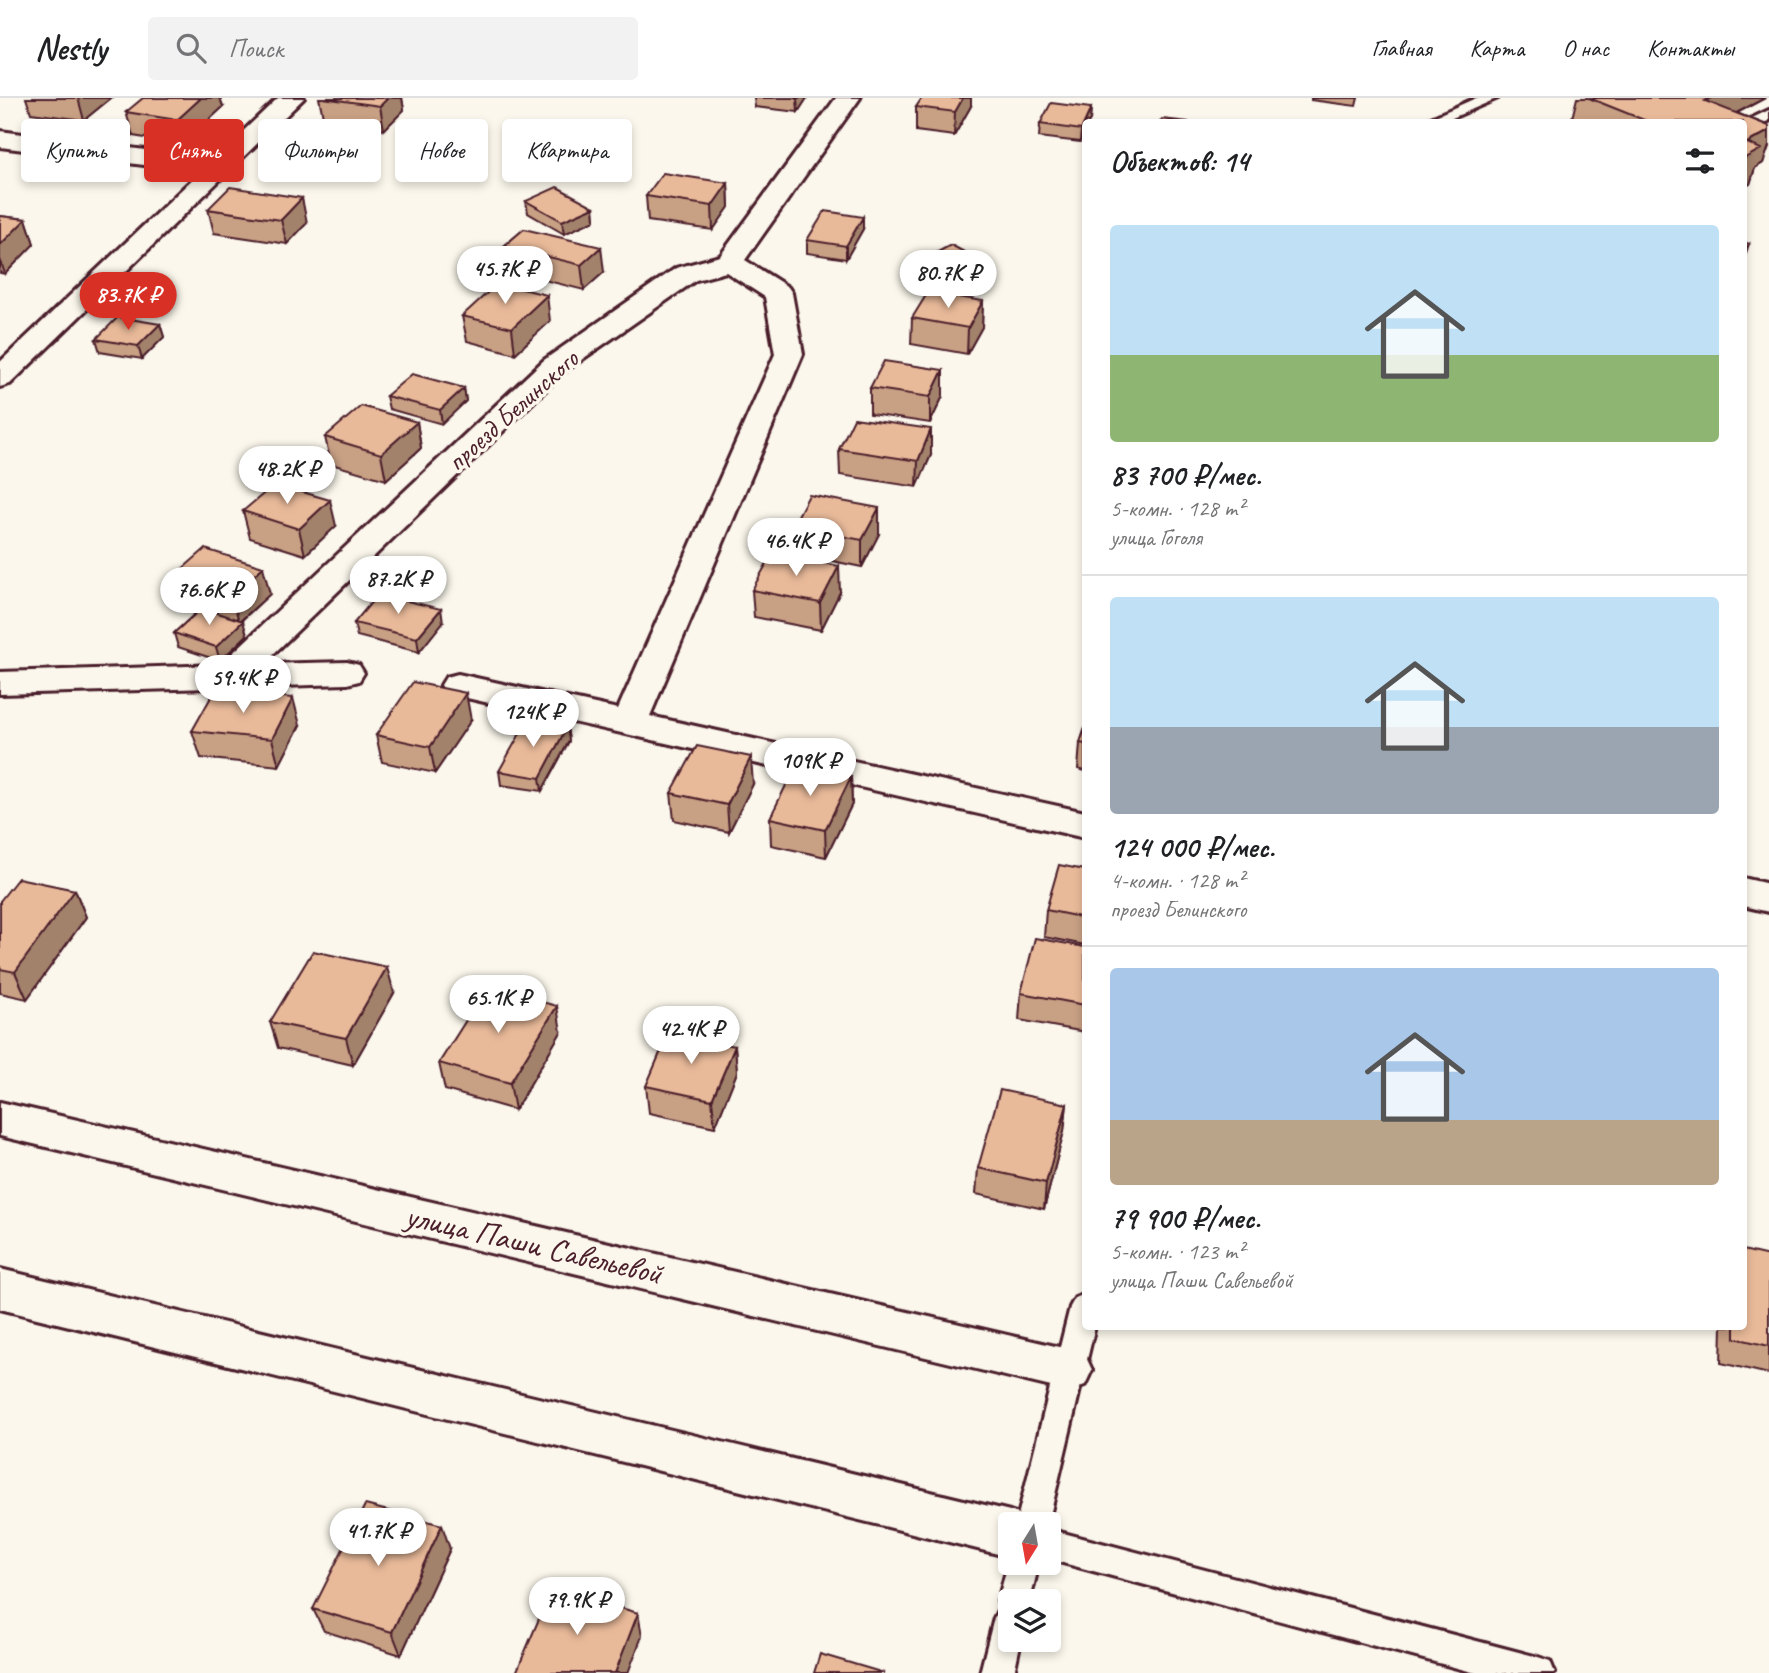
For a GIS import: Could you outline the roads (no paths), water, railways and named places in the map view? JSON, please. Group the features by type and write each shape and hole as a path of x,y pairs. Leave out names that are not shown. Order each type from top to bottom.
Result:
{"street":[{"path":"244,144 292,98"},
{"path":"629,724 789,355 778,293 730,262 848,98"},
{"path":"0,139 144,157"},
{"path":"0,378 204,182"},
{"name":"проезд Белинского","path":"232,674 554,366 686,274 730,262"},
{"path":"0,683 232,674 347,673"},
{"path":"458,685 1082,824"},
{"path":"1747,893 1769,898"},
{"name":"улица Паши Савельевой","path":"0,1119 1068,1370"},
{"path":"0,1289 998,1532"}],"lane":[{"path":"1438,119 1490,98"},
{"path":"1751,125 1769,115"},
{"path":"1035,1512 1082,1318"},
{"path":"1061,1547 1538,1673"},
{"path":"997,1673 1002,1652"}]}
